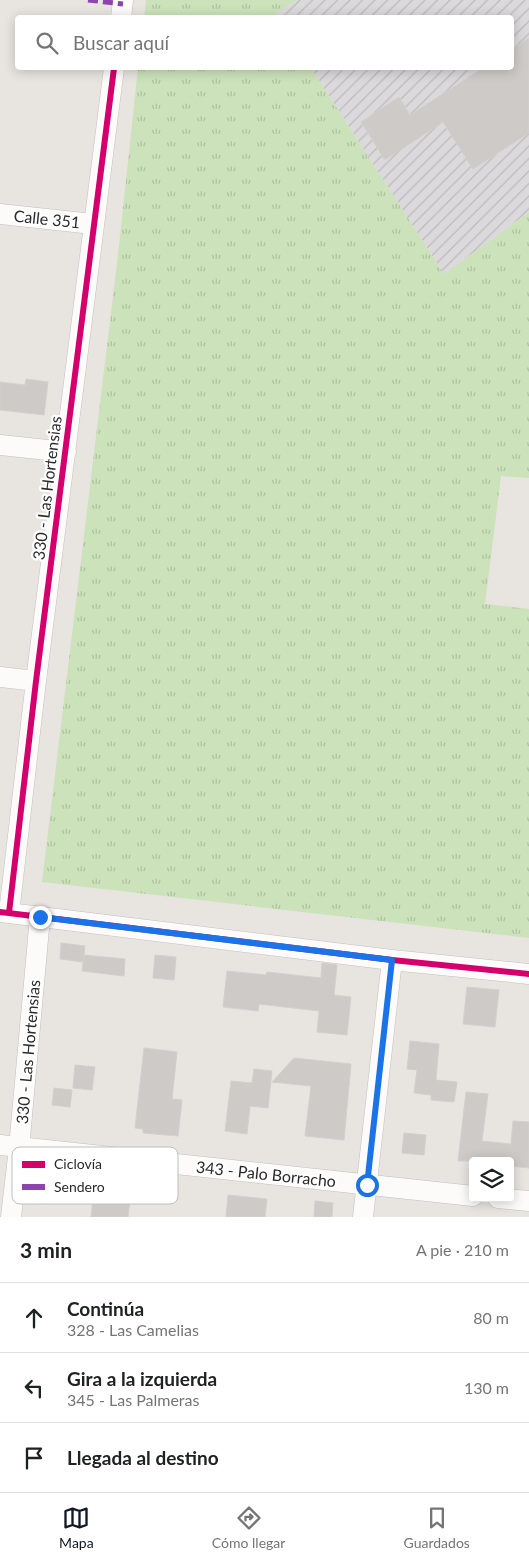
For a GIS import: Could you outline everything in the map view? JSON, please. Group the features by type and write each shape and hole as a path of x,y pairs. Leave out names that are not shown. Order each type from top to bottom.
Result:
{"street":[{"path":"121,15 123,0"},
{"name":"330 - Las Hortensias","path":"4,912 66,452 114,70"},
{"name":"Calle 351","path":"0,214 93,224"},
{"path":"0,445 66,452"},
{"path":"0,677 36,681"},
{"path":"4,912 392,960 529,974"},
{"name":"330 - Las Hortensias","path":"12,1217 10,1147 40,917"},
{"path":"363,1217 392,960"},
{"name":"343 - Palo Borracho","path":"178,1165 469,1196"},
{"path":"514,1200 529,1201"}],"shaded area":[{"path":"297,0 529,0 529,212 444,274 312,70 514,70 514,15 277,15 276,13"}],"green space":[{"path":"146,0 297,0 276,13 278,15 144,15"},
{"path":"138,70 312,70 444,274 529,212 529,478 501,476 485,604 529,609 529,938 42,882 118,255"}],"building":[{"path":"529,38 529,133 473,169 443,122 385,160 361,122 399,97 410,115 480,70 514,70 514,48"},
{"path":"26,379 48,382 44,415 0,410 0,382 25,385"},
{"path":"61,943 85,946 83,962 60,959"},
{"path":"84,955 125,959 124,976 82,971"},
{"path":"155,955 176,957 174,980 153,978"},
{"path":"322,963 337,965 334,995 351,997 347,1035 317,1032 319,1011 259,1004 258,1011 223,1007 227,971 266,975 267,972 321,978"},
{"path":"467,987 499,990 495,1027 463,1024"},
{"path":"410,1041 439,1044 436,1080 457,1082 454,1102 431,1100 431,1095 414,1093 417,1070 407,1069"},
{"path":"144,1048 177,1052 172,1099 182,1100 178,1136 143,1133 143,1129 135,1128"},
{"path":"294,1058 351,1064 344,1140 305,1136 311,1086 272,1082"},
{"path":"75,1065 95,1067 92,1090 73,1088"},
{"path":"254,1069 272,1071 268,1108 250,1106 247,1134 225,1131 231,1081 252,1083"},
{"path":"54,1088 72,1090 70,1107 52,1105"},
{"path":"466,1092 488,1094 482,1141 511,1144 513,1121 529,1122 529,1168 514,1166 514,1157 469,1157 469,1161 458,1161"},
{"path":"404,1133 426,1135 424,1155 402,1153"},
{"path":"228,1195 267,1199 265,1217 226,1217"},
{"path":"315,1201 333,1203 332,1217 314,1217"},
{"path":"92,1204 130,1204 128,1217 91,1217"}],"marked path":[{"path":"88,0 123,4"}],"cycle path":[{"path":"9,913 36,681 114,70"},
{"path":"0,912 392,960 529,974"}],"route":[{"path":"40,917 392,960 367,1185"}]}
